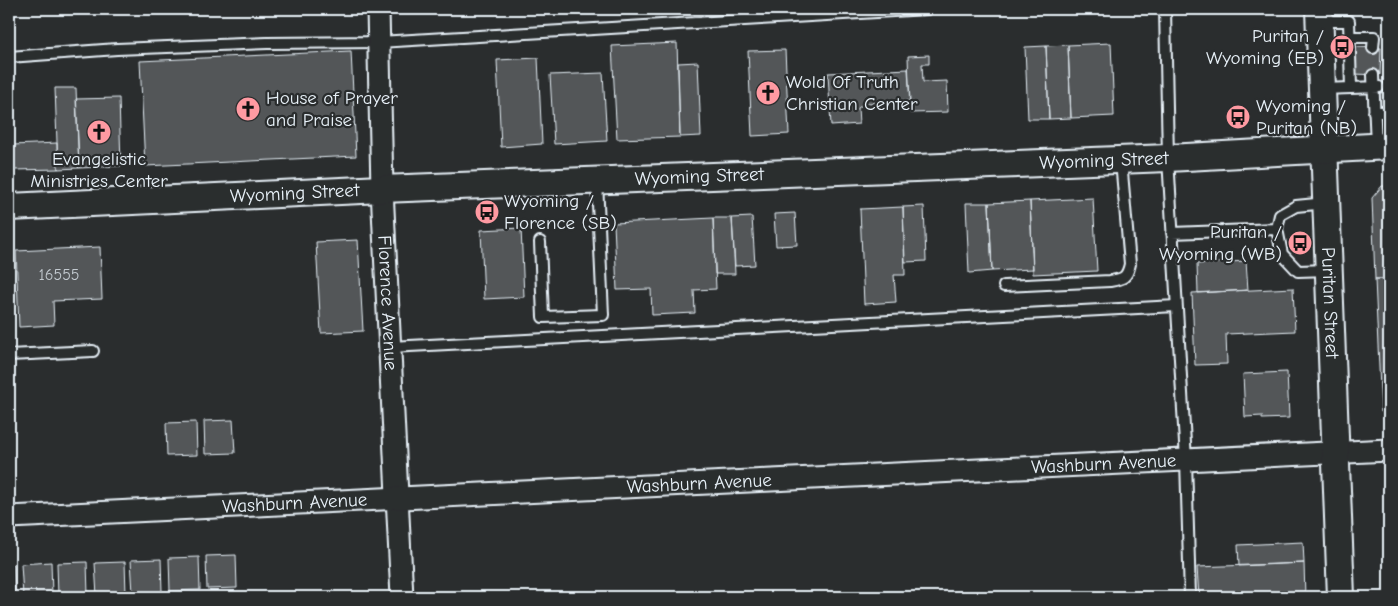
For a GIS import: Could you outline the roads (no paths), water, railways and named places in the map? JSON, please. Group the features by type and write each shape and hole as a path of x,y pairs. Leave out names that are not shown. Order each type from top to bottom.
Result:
{"street":[{"name":"Florence Avenue","path":"378,9 382,189 402,597"},
{"name":"Puritan Street","path":"1319,15 1341,597"},
{"name":"Wyoming Street","path":"9,207 382,189 1168,158 1383,146"},
{"name":"Washburn Avenue","path":"9,517 1389,450"}],"lane":[{"path":"9,57 127,49 267,43 379,42 927,9"},
{"path":"1165,9 1168,158 1186,460 1190,597"},
{"path":"1319,15 1349,21 1351,88"},
{"path":"1350,37 1374,37 1373,48"},
{"path":"1373,75 1376,87 1374,112 1383,146"},
{"path":"1321,89 1376,87"},
{"path":"1374,112 1389,112"},
{"path":"1004,286 1110,281 1121,279 1128,273 1130,264 1121,160"},
{"path":"540,242 543,317 603,315 597,180"},
{"path":"1326,203 1296,206 1280,215 1277,229 1282,254 1298,271 1328,270"},
{"path":"1172,233 1277,229"},
{"path":"390,347 1176,306"},
{"path":"9,355 93,351"}],"place":[{"name":"Puritan / Wyoming (EB)","path":"1342,47"},
{"name":"Wold Of Truth Christian Center","path":"768,93"},
{"name":"House of Prayer and Praise","path":"248,109"},
{"name":"Wyoming / Puritan (NB)","path":"1238,117"},
{"name":"Evangelistic Ministries Center","path":"99,132"},
{"name":"Wyoming / Florence (SB)","path":"487,212"},
{"name":"Puritan / Wyoming (WB)","path":"1300,243"}]}
